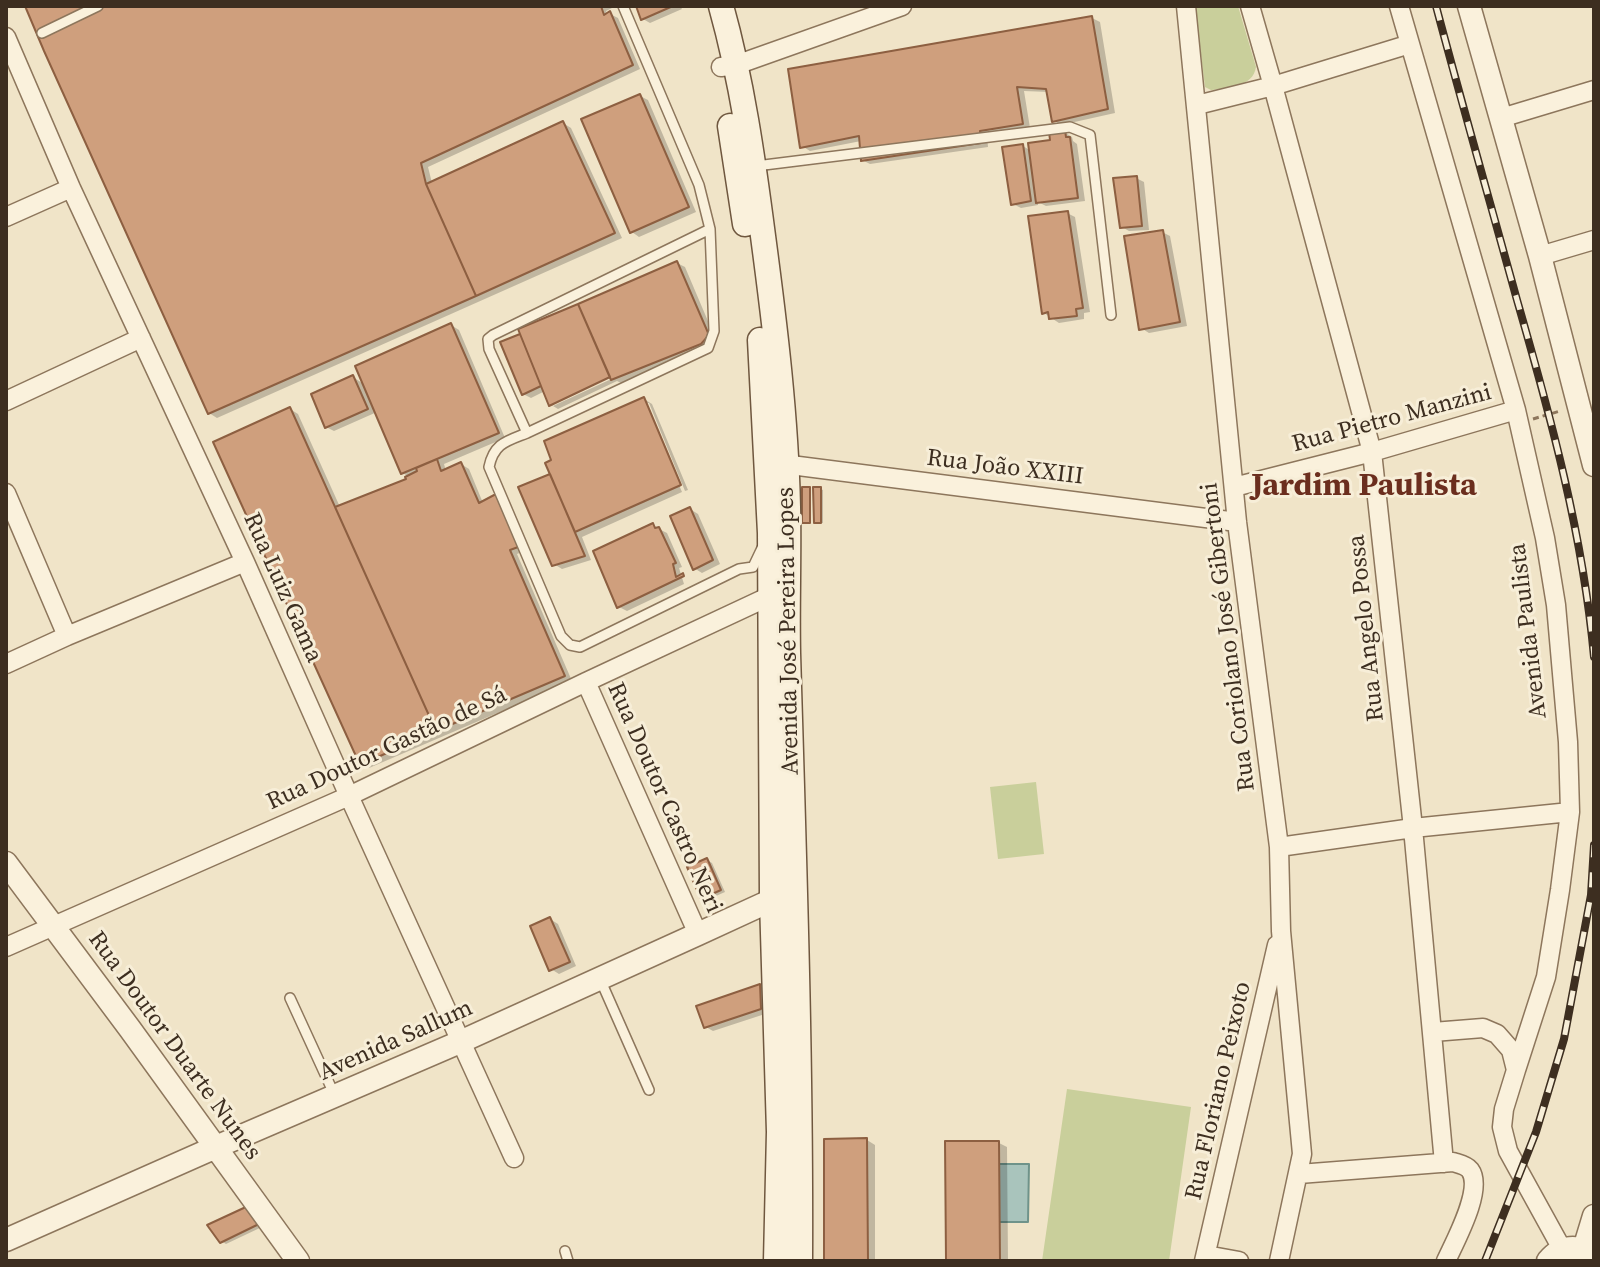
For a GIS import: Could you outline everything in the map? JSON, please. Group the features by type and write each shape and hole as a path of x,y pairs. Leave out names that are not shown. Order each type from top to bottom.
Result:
{"main road":[{"name":"Avenida José Pereira Lopes","path":"705,6 728,66"},
{"name":"Avenida José Pereira Lopes","path":"721,6 746,168 776,463 779,597 772,900 800,1261"},
{"name":"Avenida José Pereira Lopes","path":"776,1261 790,1133 795,872 779,597"}],"street":[{"path":"728,66 902,6"},
{"name":"Rua Coriolano José Gibertoni","path":"1186,6 1237,522 1279,847 1281,931 1302,1154 1279,1261"},
{"name":"Rua Angelo Possa","path":"1250,6 1372,452 1413,828 1444,1163"},
{"name":"Avenida Paulista","path":"1399,6 1517,416 1545,538 1556,605 1568,742 1570,812 1546,977 1504,1109 1502,1127 1508,1151 1572,1254"},
{"path":"1469,6 1583,397 1594,465"},
{"path":"1197,105 1273,86 1410,44"},
{"name":"Rua Luiz Gama","path":"8,48 245,562 514,1158"},
{"path":"1501,118 1594,90"},
{"path":"6,217 71,188"},
{"path":"1540,256 1594,240"},
{"path":"6,401 141,338"},
{"name":"Rua Pietro Manzini","path":"1234,487 1517,416"},
{"name":"Rua João XXIII","path":"776,463 1237,522"},
{"path":"6,493 67,636"},
{"path":"6,664 245,562"},
{"name":"Rua Doutor Gastão de Sá","path":"6,947 349,796 586,682 779,597"},
{"name":"Rua Doutor Castro Neri","path":"586,682 698,934"},
{"path":"1279,847 1413,828 1570,812"},
{"name":"Rua Doutor Duarte Nunes","path":"6,863 298,1261"},
{"name":"Avenida Sallum","path":"6,1240 460,1042 772,900 795,872"},
{"name":"Rua Floriano Peixoto","path":"1205,1258 1281,931"},
{"path":"1433,1032 1489,1030 1507,1044 1516,1070"},
{"path":"1299,1174 1462,1164 1469,1169 1474,1187 1446,1261"},
{"path":"1572,1254 1594,1216"},
{"path":"1205,1258 1239,1261"}],"lane":[{"path":"42,33 98,6"},
{"path":"623,6 699,185 710,229 714,331 708,348 503,443 492,454 489,467 561,636 570,645 580,647 739,569 753,567 779,533"},
{"path":"746,168 1070,127 1090,135 1111,315"},
{"path":"527,433 489,349 488,339 710,229"},
{"path":"600,979 649,1090"},
{"path":"290,998 335,1096"}],"path":[{"path":"1517,416 1583,397"}],"green space":[{"path":"1195,6 1238,6 1256,67 1245,83 1211,90 1205,87"},
{"path":"1036,782 1044,854 998,859 990,787"},
{"path":"1067,1089 1191,1107 1169,1261 1042,1261"}],"water":[{"path":"998,1164 1029,1164 1028,1222 998,1222"}],"building":[{"path":"25,6 601,6 604,15 610,11 633,65 421,163 426,184 476,296 208,414"},
{"path":"636,6 673,6 641,20"},
{"path":"1092,16 1108,109 1052,122 1046,89 1017,87 1023,124 980,131 981,143 861,161 859,136 800,148 788,69"},
{"path":"640,94 689,207 630,233 581,119"},
{"path":"563,121 615,233 476,296 426,184"},
{"path":"1065,130 1066,137 1070,137 1078,198 1036,203 1028,143 1050,140 1049,132"},
{"path":"1023,144 1031,201 1011,205 1002,147"},
{"path":"1137,176 1142,226 1120,228 1113,178"},
{"path":"1068,211 1083,308 1076,309 1077,316 1049,319 1048,312 1042,314 1028,216"},
{"path":"1163,230 1180,322 1139,330 1124,236"},
{"path":"677,261 709,335 701,344 611,380 578,304"},
{"path":"578,304 610,377 549,406 518,329"},
{"path":"451,323 499,433 401,474 355,366"},
{"path":"520,334 541,386 522,395 500,342"},
{"path":"353,375 368,409 325,428 311,394"},
{"path":"644,397 681,485 575,532 545,463 551,460 544,441"},
{"path":"290,407 436,731 360,765 213,442"},
{"path":"437,459 441,471 461,462 479,503 496,494 521,546 510,550 565,676 436,731 335,507 406,479 417,471 416,468"},
{"path":"550,474 585,556 552,566 518,487"},
{"path":"802,487 810,487 810,523 802,523"},
{"path":"813,487 821,487 821,523 814,523"},
{"path":"690,507 713,560 693,570 670,516"},
{"path":"653,523 655,528 659,527 676,563 673,564 676,577 683,573 684,576 617,608 593,551"},
{"path":"707,858 721,890 701,899 687,867"},
{"path":"550,917 570,962 549,971 530,926"},
{"path":"760,984 761,1009 704,1028 696,1006"},
{"path":"867,1138 868,1261 824,1261 824,1139"},
{"path":"945,1141 999,1141 1000,1261 946,1261"},
{"path":"248,1206 261,1223 220,1243 207,1225"}],"railway":[{"path":"1436,6 1553,433 1574,522 1594,657"},
{"path":"1485,1261 1536,1132 1564,1039 1591,895 1594,845"}],"district":[{"name":"Jardim Paulista","path":"1364,487"}]}
